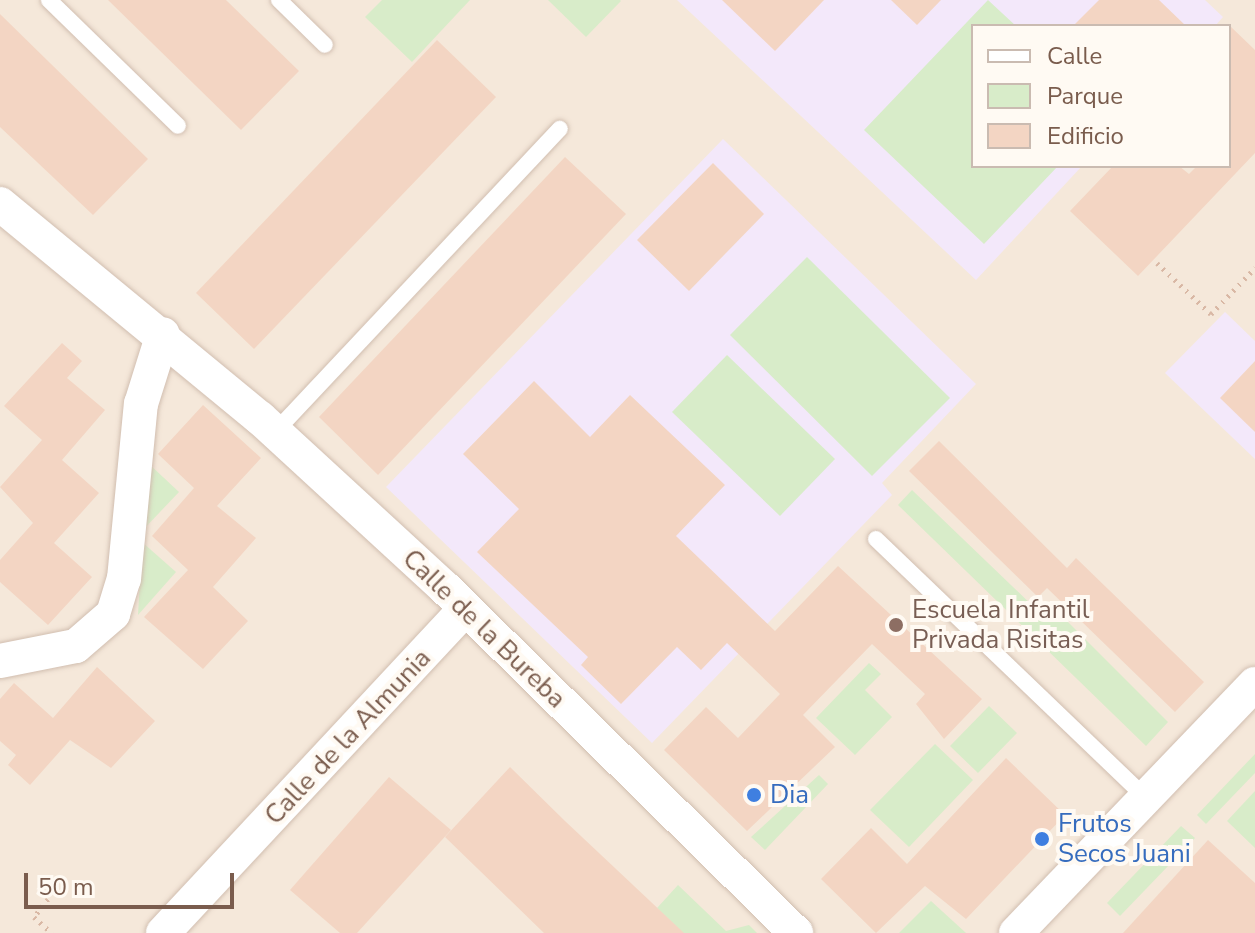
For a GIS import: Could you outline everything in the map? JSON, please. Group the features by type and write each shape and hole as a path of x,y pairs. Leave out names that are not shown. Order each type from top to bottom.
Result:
{"street":[{"name":"Calle de la Bureba","path":"0,204 163,334 275,432 465,609 796,933"},
{"path":"0,661 76,646 113,614 124,579 141,404 163,334"},
{"name":"Calle de la Almunia","path":"163,933 465,609"},
{"path":"1016,933 1255,684"}],"lane":[{"path":"49,0 178,126"},
{"path":"279,0 325,45"},
{"path":"275,432 560,129"},
{"path":"876,539 1145,797"}],"path":[{"path":"1157,263 1211,314 1255,268"},
{"path":"48,899 34,917 52,933"}],"shaded area":[{"path":"0,0 1255,0 1255,933 0,933"},
{"path":"677,0 1205,0 1223,17 1217,24 971,24 971,168 1080,168 976,280"},
{"path":"723,139 976,384 882,483 892,495 652,743 386,487"},
{"path":"1225,312 1255,341 1255,459 1165,373"}],"green space":[{"path":"382,0 470,0 412,62 365,17"},
{"path":"548,0 620,0 621,1 586,37"},
{"path":"988,0 1014,24 971,24 971,168 1056,168 984,244 864,130"},
{"path":"807,257 950,398 872,476 730,335"},
{"path":"727,355 835,459 780,516 672,412"},
{"path":"148,463 179,492 141,532"},
{"path":"912,490 1037,610 1047,601 1168,722 1146,746 898,505"},
{"path":"142,542 176,572 138,615"},
{"path":"869,663 881,674 865,690 892,717 855,755 816,718"},
{"path":"989,706 1017,733 978,773 950,746"},
{"path":"935,744 973,780 909,847 870,810"},
{"path":"1255,754 1255,773 1206,824 1197,815"},
{"path":"819,775 828,784 765,850 751,837"},
{"path":"1255,791 1255,848 1227,821"},
{"path":"1181,826 1195,838 1120,916 1107,903"},
{"path":"678,885 726,931 749,925 757,933 683,933 657,908"},
{"path":"931,901 966,933 899,933"}],"building":[{"path":"108,0 226,0 299,71 241,130"},
{"path":"722,0 824,0 775,51"},
{"path":"891,0 941,0 917,25"},
{"path":"1099,0 1159,0 1184,24 1075,24"},
{"path":"0,14 148,159 93,215 0,127"},
{"path":"1231,27 1255,50 1255,153 1138,276 1070,211 1111,168 1182,168 1189,174 1195,168 1231,168"},
{"path":"437,40 496,97 254,349 196,293"},
{"path":"565,157 626,214 378,475 319,417"},
{"path":"713,163 764,214 689,291 637,240"},
{"path":"62,343 82,361 67,378 105,410 62,460 99,493 54,543 92,577 48,625 0,582 0,560 33,523 0,487 42,440 4,406"},
{"path":"1255,361 1255,432 1220,398"},
{"path":"534,381 590,437 630,395 725,485 676,536 775,631 838,566 982,699 944,739 916,704 925,694 872,644 803,715 835,747 747,831 664,750 706,707 738,738 780,694 727,643 701,670 677,647 621,704 581,665 588,657 477,552 519,509 463,454"},
{"path":"203,405 261,458 217,506 256,538 213,587 248,621 203,669 144,617 188,570 152,536 194,488 158,454"},
{"path":"939,441 1067,568 1076,558 1204,682 1175,712 1047,588 1038,597 909,471"},
{"path":"97,667 155,721 111,768 70,740 30,785 8,765 16,755 0,741 0,699 14,683 53,718"},
{"path":"1006,758 1065,815 966,919 925,886 876,933 821,879 871,828 907,864"},
{"path":"510,767 684,933 544,933 445,837"},
{"path":"389,777 451,830 357,933 340,933 290,890"},
{"path":"1208,840 1255,883 1255,933 1123,933"}],"place":[{"name":"Escuela Infantil Privada Risitas","path":"896,625"},
{"name":"Dia","path":"754,795"},
{"name":"Frutos Secos Juani","path":"1042,839"}]}
